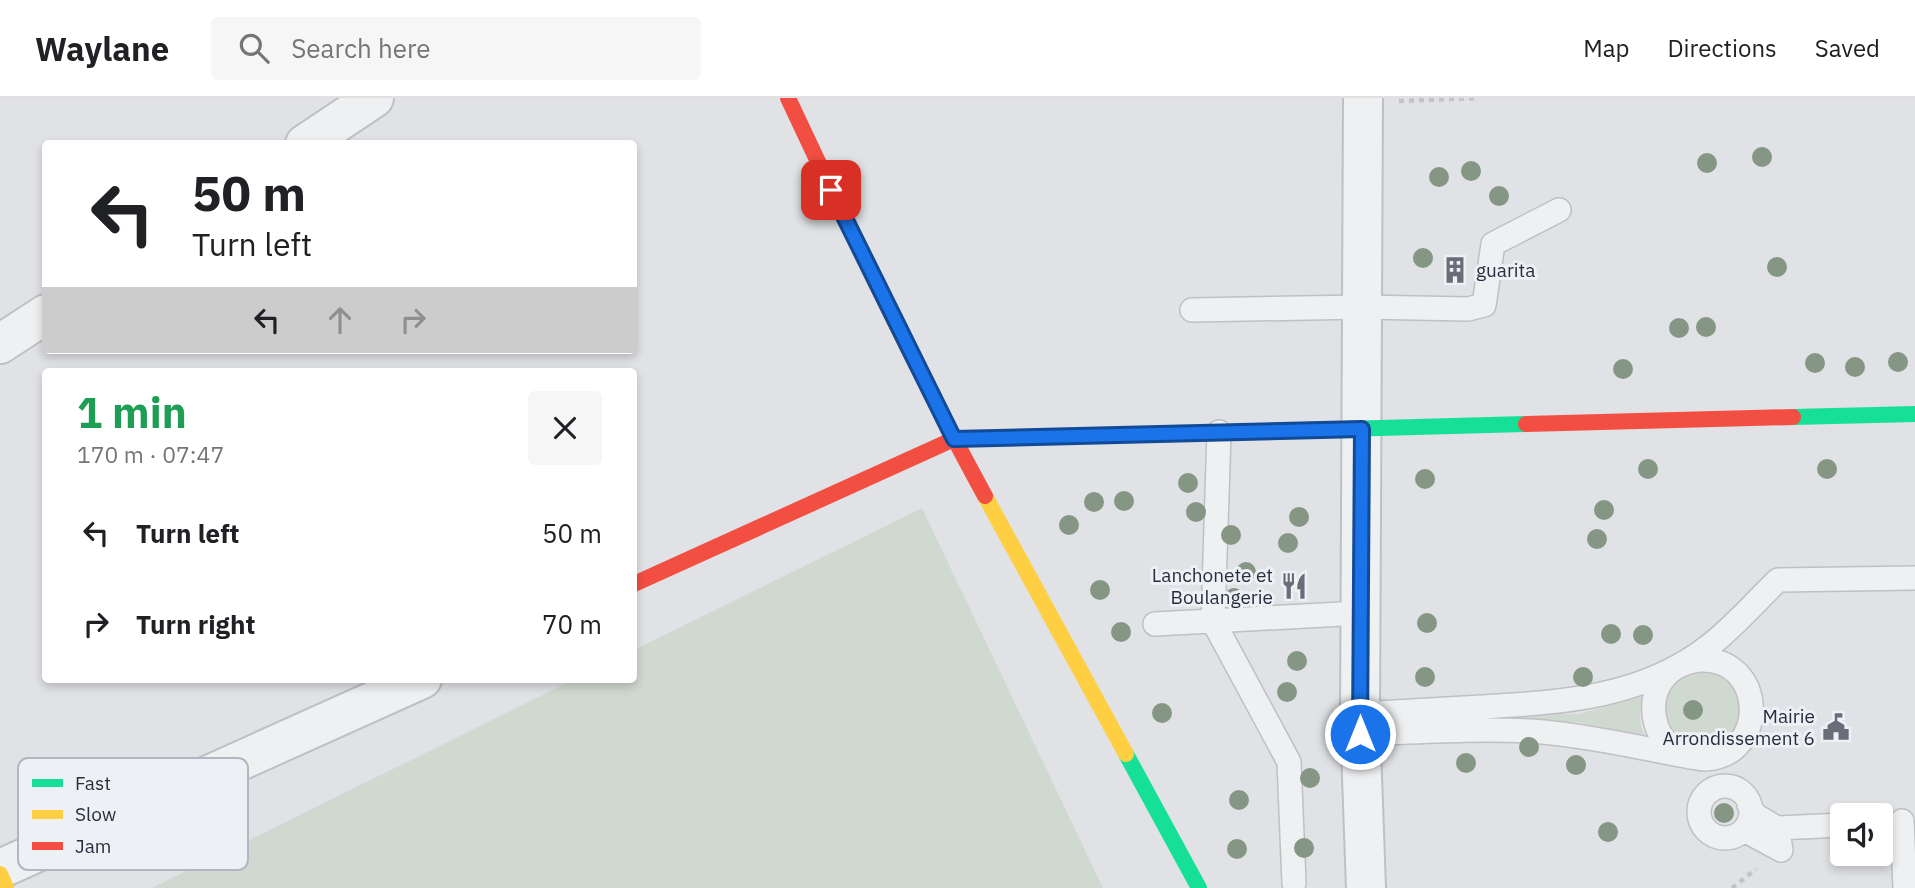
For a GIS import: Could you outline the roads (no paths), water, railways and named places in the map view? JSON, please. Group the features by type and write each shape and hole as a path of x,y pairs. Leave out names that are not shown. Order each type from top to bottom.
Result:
{"main road":[{"path":"788,98 864,259 954,439 1199,888"},
{"path":"637,583 954,439 1915,414"},
{"path":"0,871 6,888"}],"street":[{"path":"311,140 374,98"},
{"path":"1363,100 1360,724 1366,888"},
{"path":"0,344 42,317"},
{"path":"248,758 413,683"},
{"path":"0,871 18,863"}],"lane":[{"path":"1192,310 1363,307 1468,309 1484,305 1493,244 1559,210"},
{"path":"1219,432 1213,621 1289,762 1293,883"},
{"path":"1830,826 1777,828 1755,815 1744,798 1697,758 1675,750 1664,739 1656,726 1653,710 1656,693 1664,678 1709,646 1778,580 1915,578"},
{"path":"1155,624 1361,613"},
{"path":"1692,660 1709,660 1725,665 1739,675 1748,689 1752,705 1751,722 1745,736 1734,748 1720,756 1697,758 1581,736 1360,724 1581,699 1624,690 1692,660"},
{"path":"1716,788 1732,788 1744,798 1751,814 1744,830 1729,838 1712,834 1701,822 1699,814 1703,798 1716,788"},
{"path":"1899,822 1905,888"},
{"path":"1744,830 1781,849 1777,828"}],"place":[{"name":"guarita","path":"1455,270"},
{"name":"Lanchonete et Boulangerie","path":"1294,586"},
{"name":"Mairie Arrondissement 6","path":"1836,727"}]}
